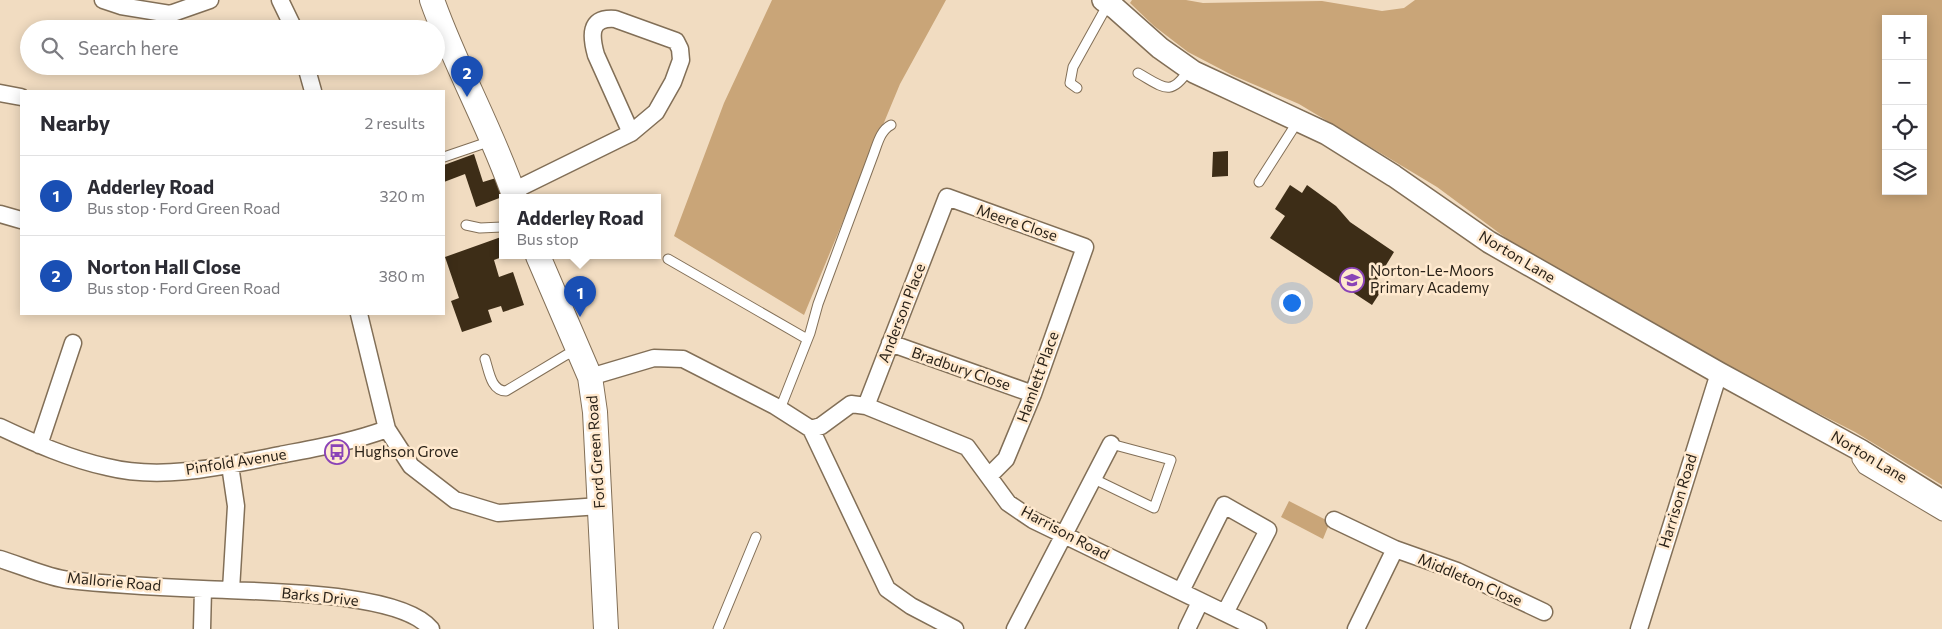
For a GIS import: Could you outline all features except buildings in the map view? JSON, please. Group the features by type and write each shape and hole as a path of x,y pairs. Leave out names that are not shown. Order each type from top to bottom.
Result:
{"main road":[{"path":"432,0 439,20"},
{"path":"445,38 493,140 514,194"},
{"name":"Ford Green Road","path":"539,259 590,377 595,412 606,629"}],"street":[{"path":"102,0 122,6 170,14 210,0"},
{"path":"280,0 290,20"},
{"name":"Norton Lane","path":"1106,2 1160,48 1189,69 1327,134 1394,176 1489,242 1719,373 1856,448 1942,501"},
{"path":"514,194 631,133 656,112 674,82 681,60 680,49 676,41 614,19 606,18 598,22 592,30 592,43 631,133"},
{"path":"309,75 313,90"},
{"path":"0,93 20,98"},
{"name":"Meere Close","path":"938,220 947,197 1085,247 1076,271"},
{"path":"0,214 20,220"},
{"name":"Anderson Place","path":"866,406 938,220"},
{"name":"Hamlett Place","path":"989,476 1006,459 1033,394 1076,271"},
{"path":"359,315 387,429 411,466 455,500 498,513 600,506"},
{"path":"39,445 73,344"},
{"name":"Bradbury Close","path":"890,344 1033,394"},
{"path":"590,377 654,358 683,359 780,409 811,429 887,589 911,606 955,629"},
{"name":"Harrison Road","path":"1639,629 1719,373"},
{"path":"811,429 821,426 851,404 866,406"},
{"name":"Harrison Road","path":"866,406 967,447 1008,502 1033,520 1258,629"},
{"name":"Pinfold Avenue","path":"0,427 39,445 107,468 151,473 230,466 357,440 387,429"},
{"path":"1015,629 1111,444"},
{"path":"230,466 236,506 232,590"},
{"path":"1181,591 1224,505 1268,530 1225,613"},
{"name":"Middleton Close","path":"1334,520 1395,549 1457,572 1544,612"},
{"path":"1356,629 1395,549"},
{"name":"Mallorie Road","path":"0,559 67,580 232,590"},
{"path":"202,629 203,589"},
{"name":"Barks Drive","path":"232,590 340,596 412,614 431,629"},
{"path":"1187,629 1200,602"}],"lane":[{"path":"1077,88 1070,83 1073,66 1106,2"},
{"path":"1138,73 1164,88 1176,87 1189,69"},
{"path":"1259,182 1298,121"},
{"path":"780,409 874,152 885,128 891,125"},
{"path":"445,157 493,140"},
{"path":"466,225 480,228 499,227"},
{"path":"668,259 807,338"},
{"path":"485,359 494,385 502,391 566,355 579,350"},
{"path":"1094,479 1154,508 1171,460 1111,444"},
{"path":"1856,448 1857,460 1863,468 1942,516"},
{"path":"718,629 756,537"}],"shaded area":[{"path":"772,0 946,0 900,84 804,315 674,236 724,103"},
{"path":"1132,0 1186,0 1203,3 1322,1 1382,11 1404,8 1415,0 1942,0 1942,485 1855,432 1716,361 1514,244 1437,187 1299,104 1232,75 1188,52 1154,26 1130,3"},
{"path":"1289,501 1330,522 1323,539 1281,517"}],"place":[{"name":"Norton Hall Close","path":"467,97"},
{"name":"Norton-Le-Moors Primary Academy","path":"1352,280"},
{"name":"Adderley Road","path":"580,317"},
{"name":"Hughson Grove","path":"337,452"}]}
